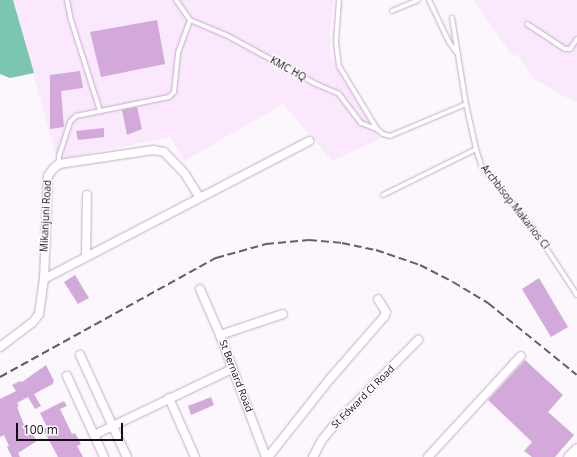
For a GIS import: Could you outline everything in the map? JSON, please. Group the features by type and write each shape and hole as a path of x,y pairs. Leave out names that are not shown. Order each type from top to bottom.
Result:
{"main road":[{"path":"569,457 577,449"}],"street":[{"path":"44,279 309,141"},
{"path":"59,164 153,150 166,153 185,174 200,198"},
{"name":"Mikanjuni Road","path":"0,347 37,318 44,279 48,176 49,172 59,164"},
{"path":"86,257 87,195"},
{"path":"200,289 220,335"},
{"path":"267,457 384,317 386,312 378,299"},
{"name":"St Bernard Road","path":"267,457 220,335 283,314"},
{"name":"St Fdward Cl Road","path":"313,457 322,440 334,425 418,340"},
{"path":"80,355 127,457"},
{"path":"428,457 521,356"},
{"path":"94,435 232,369"},
{"path":"67,376 104,457"},
{"path":"169,398 195,457"}],"lane":[{"path":"67,0 71,20 100,111"},
{"path":"59,164 59,156 73,118 169,97 174,92 178,53 190,20 176,0"},
{"path":"340,0 336,42 339,66 377,129"},
{"path":"392,11 418,0"},
{"path":"430,0 449,42 458,53"},
{"name":"Archbisop Makarios Cl","path":"452,18 466,104 476,149 482,167 542,240 577,295"},
{"name":"KMC HQ","path":"190,20 228,36 316,84 339,94 361,123 377,129 383,134 390,136 466,104"},
{"path":"527,24 565,49 570,48 577,39"},
{"path":"383,195 476,149"}],"shaded area":[{"path":"0,0 13,0 34,73 10,78 0,74"},
{"path":"13,0 334,0 330,31 330,56 380,139 332,161 283,104 184,161 170,137 57,160"},
{"path":"474,0 577,0 577,102 561,95 535,79 516,54 512,56"}],"building":[{"path":"157,20 165,64 101,77 90,32"},
{"path":"80,71 83,88 61,91 64,127 50,129 50,75"},
{"path":"137,107 142,129 127,135 122,110"},
{"path":"104,128 104,137 78,140 76,131"},
{"path":"75,275 89,298 78,304 64,282"},
{"path":"539,278 568,327 551,337 522,289"},
{"path":"525,360 563,395 548,412 574,435 555,457 532,457 524,451 532,442 488,400"},
{"path":"46,365 54,381 53,384 34,394 41,406 35,409 28,397 17,403 19,406 17,407 28,435 32,433 37,441 18,453 20,457 12,457 7,447 9,446 4,435 0,437 0,399 16,391 12,385 20,381 22,382"},
{"path":"211,397 214,405 191,415 188,406"},
{"path":"64,401 67,406 60,409 72,434 75,433 81,444 77,446 83,457 58,457 43,429 47,427 40,413"}],"railway":[{"path":"0,377 216,258 266,244 309,240 342,243 376,250 420,265 453,282 488,303 577,375"}]}
